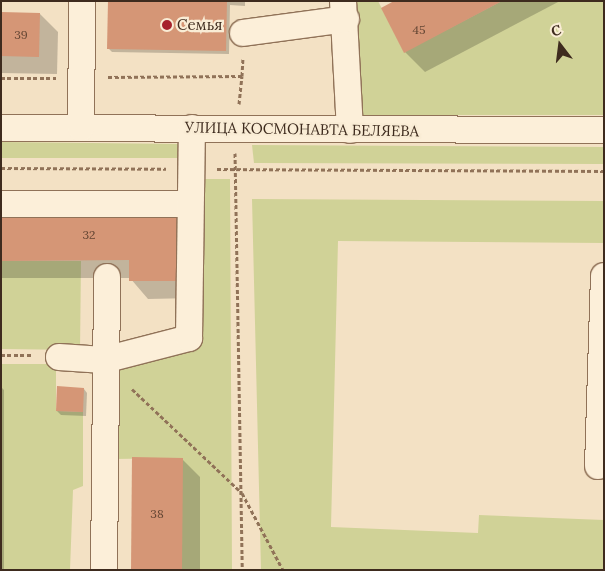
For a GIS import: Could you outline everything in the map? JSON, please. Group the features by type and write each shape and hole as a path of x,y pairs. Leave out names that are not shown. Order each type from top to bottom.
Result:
{"street":[{"path":"81,128 82,1"},
{"path":"243,33 345,10 350,130"},
{"name":"УЛИЦА КОСМОНАВТА БЕЛЯЕВА","path":"1,128 604,130"},
{"path":"59,357 104,360 190,338 192,128"},
{"path":"1,204 190,204"},
{"path":"598,466 604,276"},
{"path":"104,570 104,360 107,277"}],"path":[{"path":"1,78 242,76 243,33"},
{"path":"1,168 604,171"},
{"path":"235,169 242,570"},
{"path":"1,355 30,355"},
{"path":"104,360 155,413 193,444 242,493 284,570"}],"green space":[{"path":"359,1 378,1 404,52 502,1 604,1 604,115 360,115 355,3"},
{"path":"1,142 182,144 181,158 1,158"},
{"path":"252,145 604,147 604,164 254,163"},
{"path":"200,179 230,179 232,570 182,570 182,458 114,459 113,365 195,343"},
{"path":"252,199 604,201 604,243 338,241 331,527 478,533 479,515 604,520 604,570 261,570"},
{"path":"1,261 81,261 80,350 1,349"},
{"path":"1,364 56,364 56,411 83,412 83,486 73,490 70,570 1,570"}],"building":[{"name":"Семья","path":"108,1 227,1 226,51 107,49"},
{"path":"394,1 502,1 404,53 381,8"},
{"path":"1,12 40,13 39,57 1,56"},
{"path":"177,209 177,281 129,281 129,260 1,261 1,210"},
{"path":"57,386 84,388 83,412 56,411"},
{"path":"132,457 183,458 182,570 131,570"}],"place":[{"name":"Семья","path":"167,25"}]}
